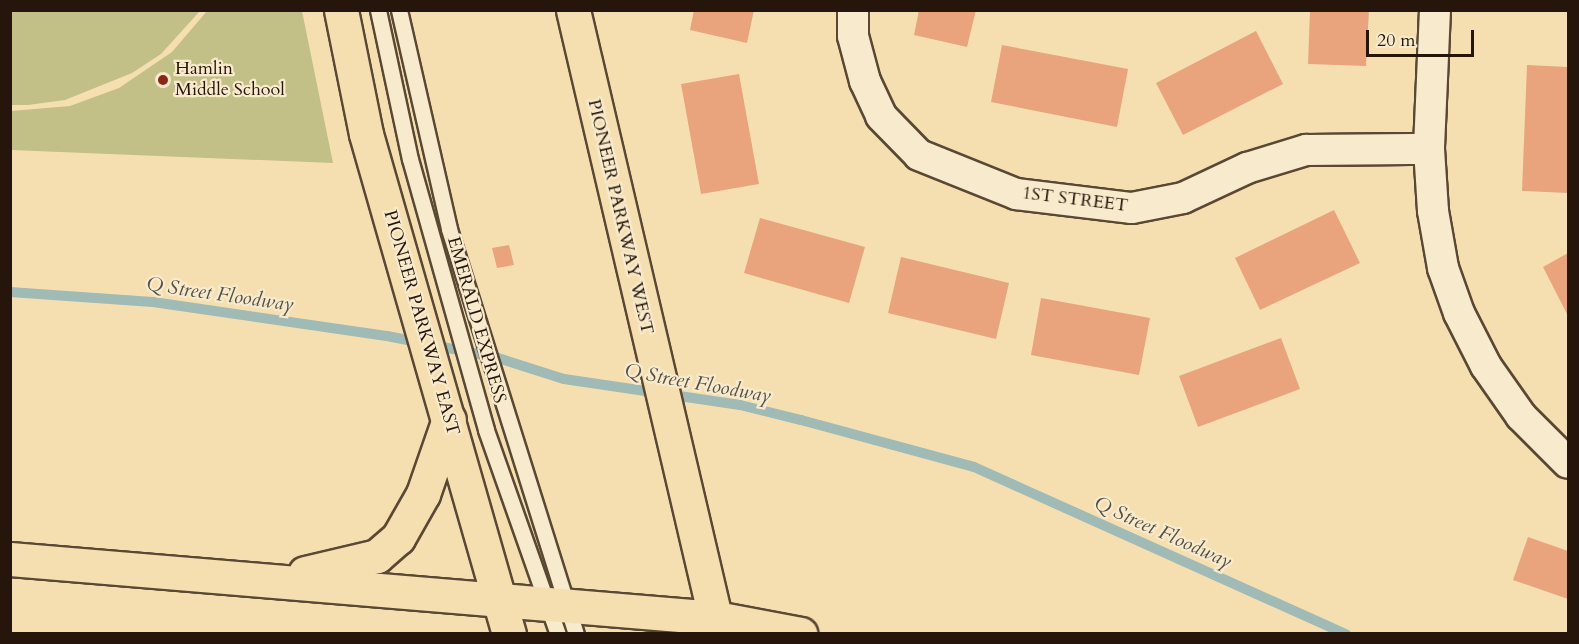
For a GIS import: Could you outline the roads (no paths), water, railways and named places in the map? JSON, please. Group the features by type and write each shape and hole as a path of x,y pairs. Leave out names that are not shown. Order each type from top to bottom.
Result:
{"main road":[{"name":"PIONEER PARKWAY EAST","path":"341,10 366,134 404,259 509,633"},
{"name":"PIONEER PARKWAY WEST","path":"573,10 639,299 718,626"},
{"path":"276,580 377,556 398,538 423,494 449,419"},
{"path":"10,560 501,599 562,619 718,626 801,633"}],"street":[{"name":"1ST STREET","path":"853,10 856,47 881,116 919,155 1016,194 1132,208 1183,198 1247,168 1305,150 1429,150"},
{"path":"1435,10 1429,150 1433,211 1441,256 1459,313 1486,366 1521,416 1569,463"}],"lane":[{"name":"EMERALD EXPRESS","path":"378,10 410,159 486,430 562,619"},
{"name":"EMERALD EXPRESS","path":"399,10 463,277 562,619"}],"waterway":[{"name":"Q Street Floodway","path":"10,292 153,302 387,336 498,358 564,379 740,405 801,420 974,467 1346,634"}],"place":[{"name":"Hamlin Middle School","path":"163,80"}]}
